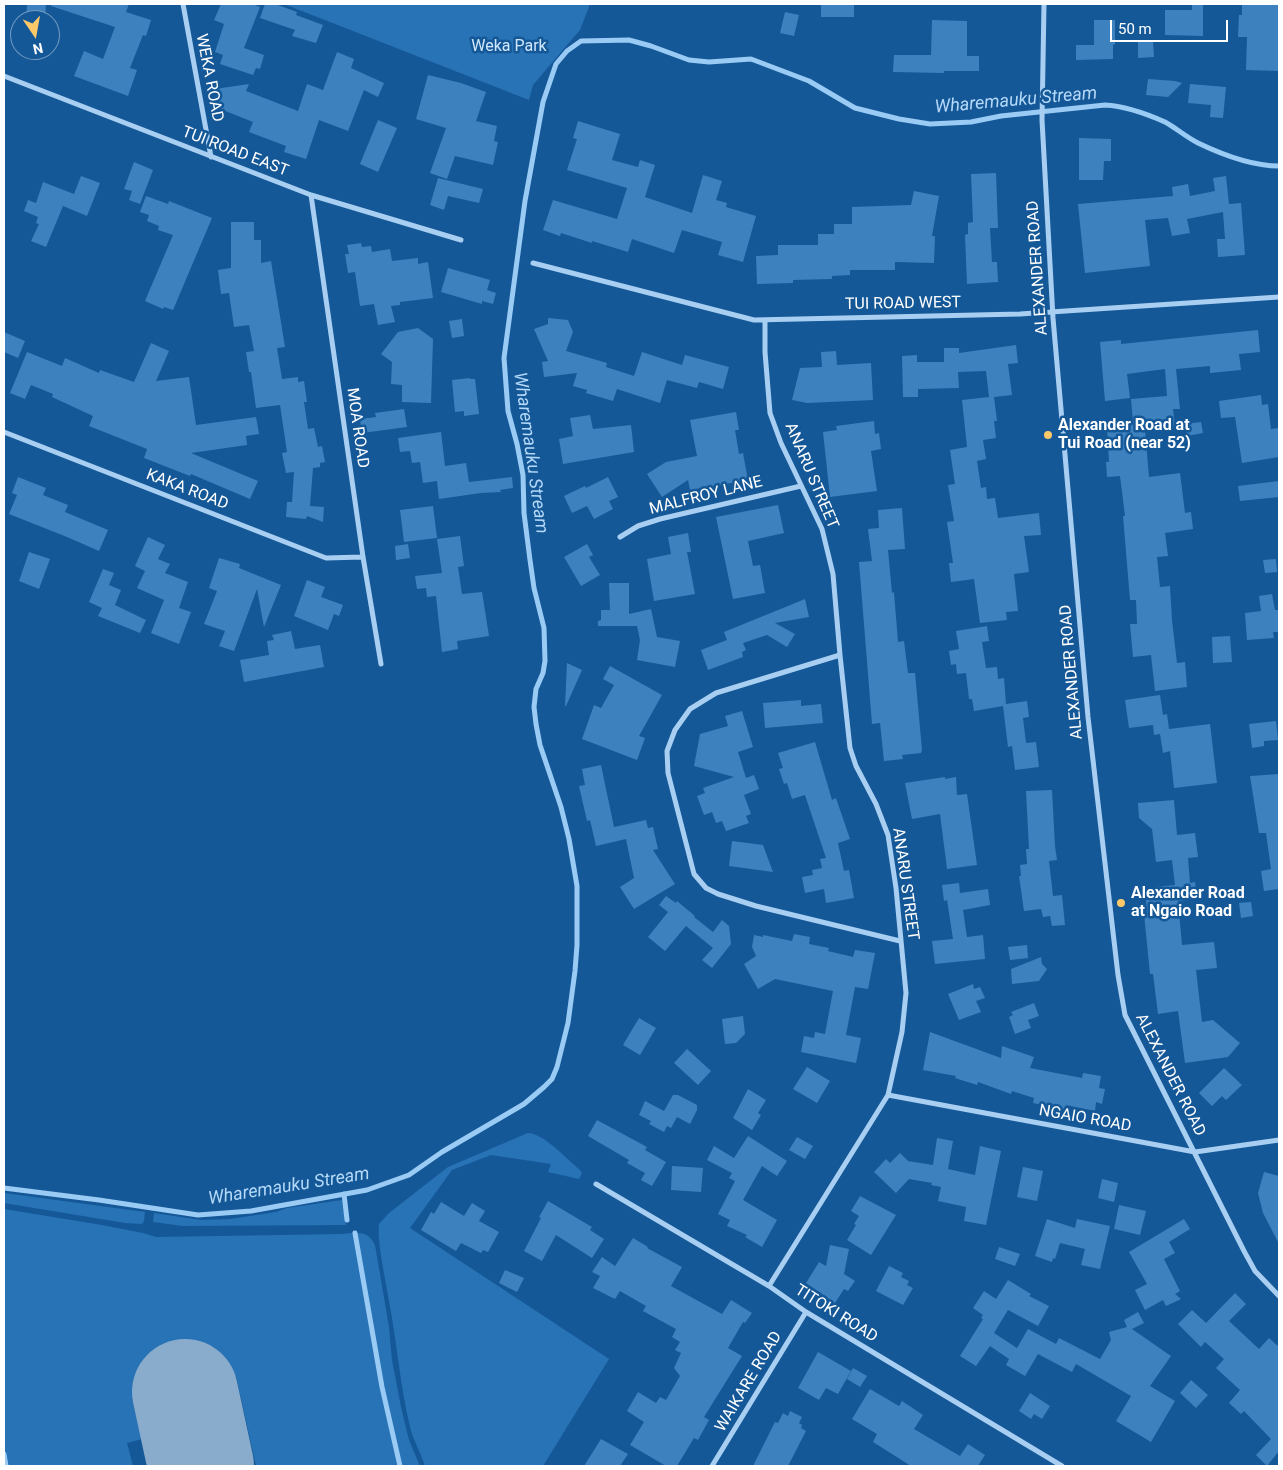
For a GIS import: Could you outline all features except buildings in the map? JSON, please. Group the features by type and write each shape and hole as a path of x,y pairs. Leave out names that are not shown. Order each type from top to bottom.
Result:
{"street":[{"name":"WEKA ROAD","path":"183,4 211,157"},
{"name":"ALEXANDER ROAD","path":"1044,4 1042,120 1052,311 1088,717 1118,975 1125,1015 1255,1271 1279,1296"},
{"name":"TUI ROAD EAST","path":"4,76 311,194 461,240"},
{"name":"MOA ROAD","path":"311,194 363,557 381,664"},
{"name":"TUI ROAD WEST","path":"533,263 738,317 765,320 1020,314 1279,297"},
{"name":"ANARU STREET","path":"765,320 765,352 770,413 781,443 822,529 832,574 850,748 856,766 876,804 888,835 896,888 906,993 902,1032 888,1095 769,1286"},
{"name":"KAKA ROAD","path":"4,432 326,558 363,557"},
{"name":"MALFROY LANE","path":"620,537 638,526 660,519 801,486"},
{"path":"840,655 716,693 690,709 674,730 667,750 668,773 694,874 706,888 718,894 756,906 900,941"},
{"name":"NGAIO ROAD","path":"888,1095 1194,1152 1279,1140"},
{"name":"TITOKI ROAD","path":"596,1184 769,1286 806,1312 1062,1466"},
{"name":"WAIKARE ROAD","path":"712,1466 806,1312"}],"green space":[{"name":"Weka Park","path":"284,4 590,4 580,30 533,85 529,100"},
{"path":"528,1133 541,1137 562,1153 582,1173 579,1179 548,1172 551,1164 491,1155 452,1170 410,1228 609,1359 543,1466 425,1466 411,1432 401,1380 380,1252 379,1224 389,1213 448,1167"},
{"path":"4,1193 145,1212 144,1221 142,1224 125,1223 4,1203"},
{"path":"342,1200 346,1225 183,1226 153,1222 154,1213 201,1220 230,1219"},
{"path":"4,1209 102,1225 156,1237 365,1234 375,1245 401,1407 409,1440 420,1466 256,1466 236,1376 132,1398 142,1439 127,1443 133,1466 4,1466"}],"waterway":[{"name":"Wharemauku Stream","path":"4,1188 198,1215 251,1211 367,1190 409,1175 442,1152 524,1104 552,1079 557,1067 568,1023 575,971 577,886 561,807 540,745 536,724 534,707 536,689 543,673 545,661 544,628 534,588 524,513 523,475 508,411 504,358 525,201 543,102 556,64 567,51 581,41 629,40 689,60 709,62 751,59 809,81 855,108 899,119 930,124 971,122 1001,116 1105,105 1120,107 1165,122 1198,143 1227,156 1258,164 1279,166"},
{"path":"344,1194 347,1220"},
{"path":"355,1233 382,1387 400,1466"},
{"path":"4,1454 6,1466"}],"runway":[{"path":"185,1392 201,1466"}],"place":[{"name":"Alexander Road at Tui Road (near 52)","path":"1048,435"},
{"name":"Alexander Road at Ngaio Road","path":"1121,903"}]}
